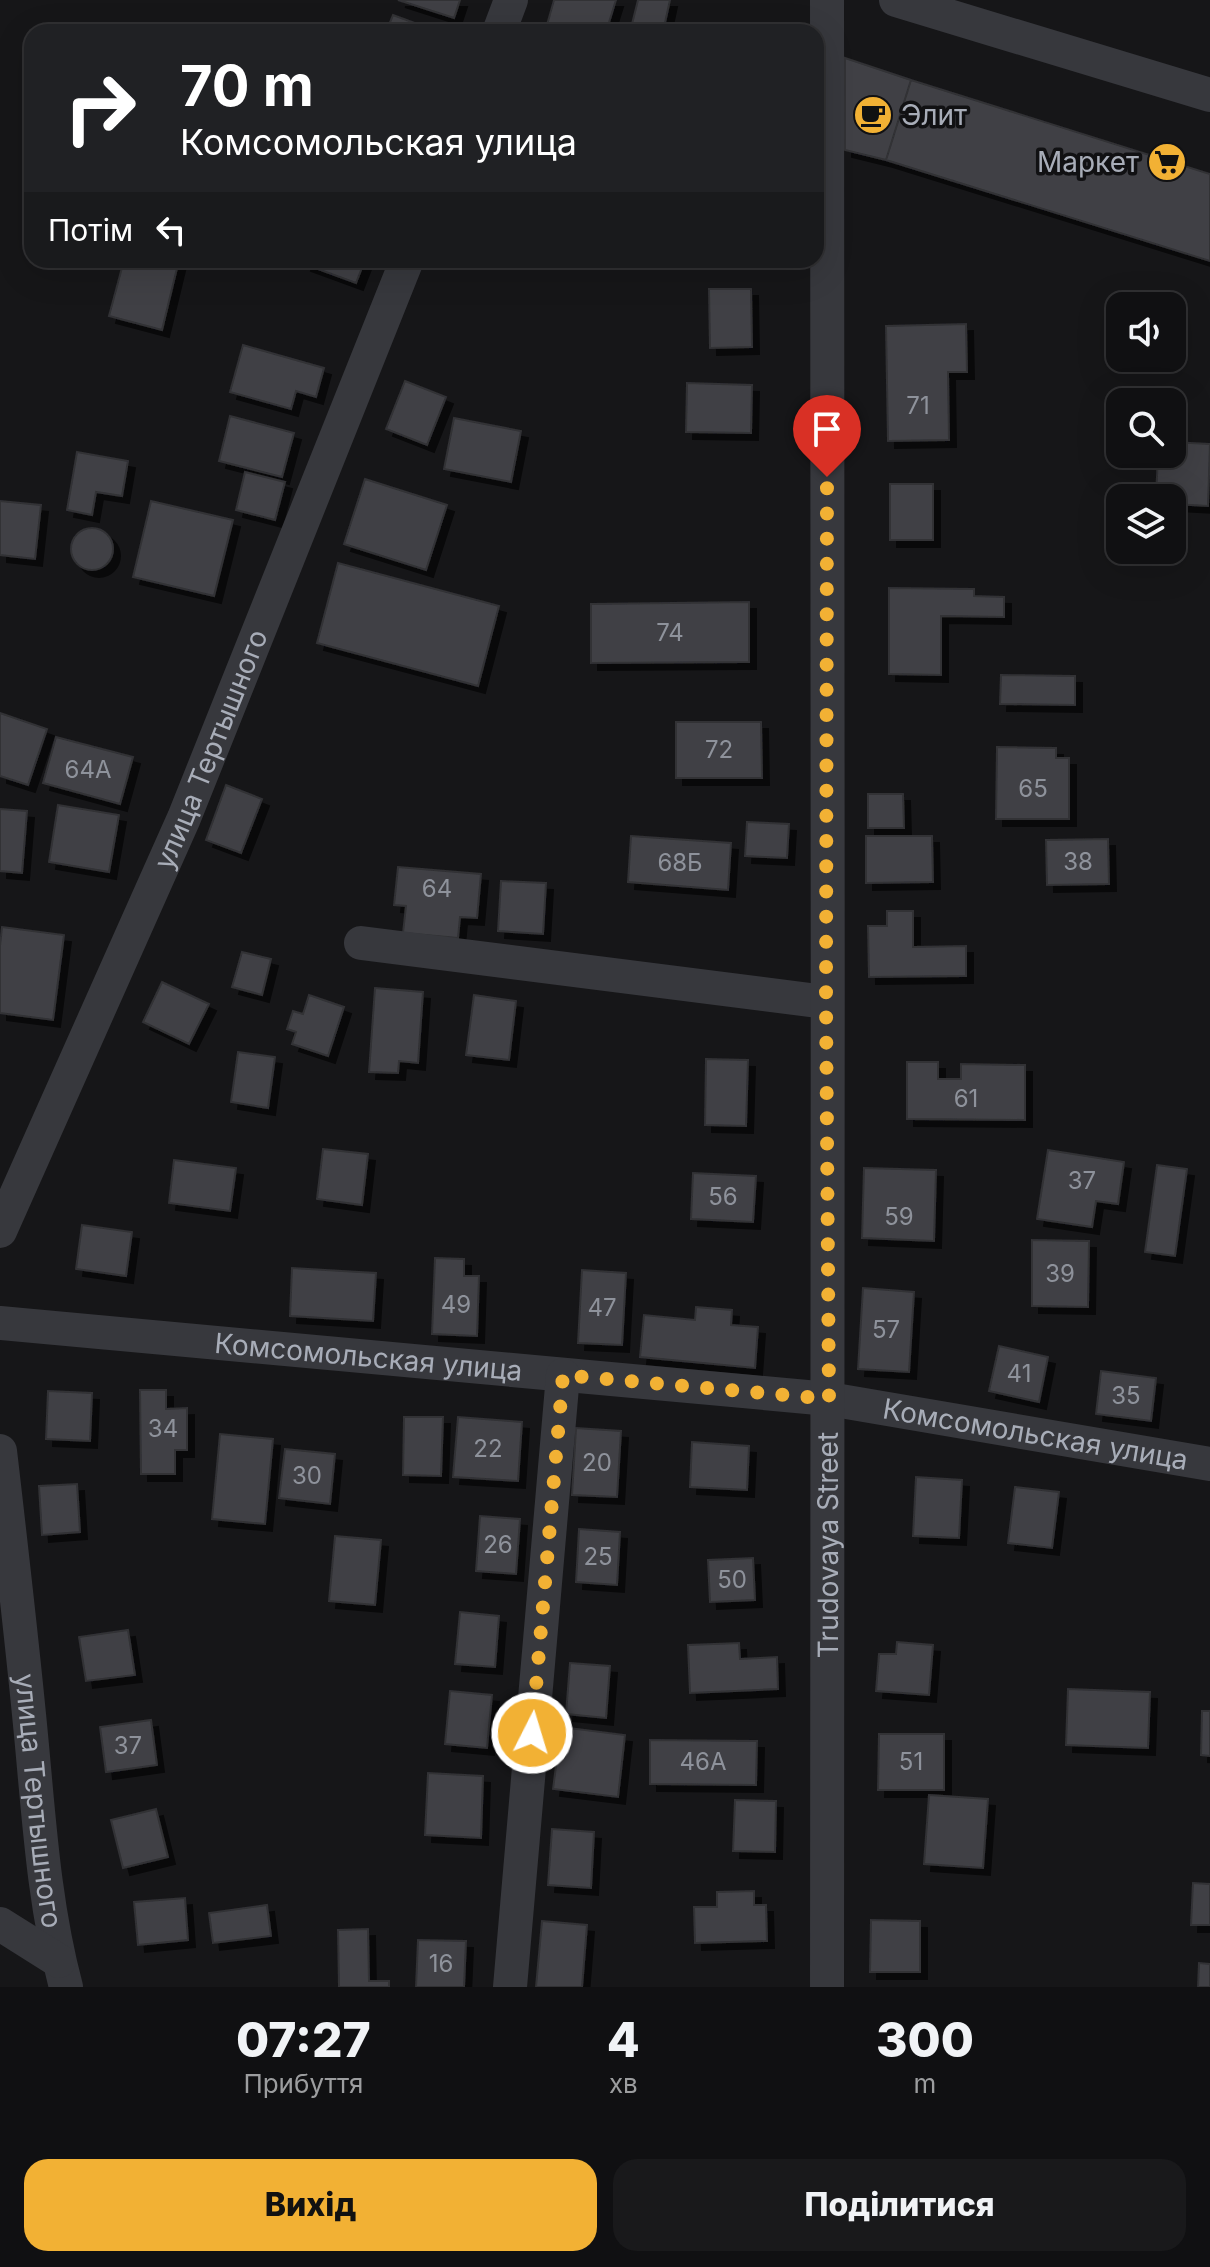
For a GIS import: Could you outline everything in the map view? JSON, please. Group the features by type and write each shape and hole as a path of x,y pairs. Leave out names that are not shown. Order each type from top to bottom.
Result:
{"street":[{"path":"502,24 511,0"},
{"name":"Trudovaya Street","path":"827,0 827,1987"},
{"path":"896,0 1210,95"},
{"name":"улица Тертышного","path":"0,1231 184,818 404,268"},
{"path":"361,943 826,1002"},
{"name":"Комсомольская улица","path":"0,1323 829,1399 1210,1464"},
{"path":"510,1987 563,1375"},
{"name":"улица Тертышного","path":"0,1451 43,1856 63,1974"},
{"name":"улица Тертышного","path":"0,1924 63,1974"}],"building":[{"path":"398,0 460,0 454,18"},
{"path":"554,0 616,0 609,24 547,24"},
{"path":"638,0 670,0 665,24 632,24"},
{"path":"393,15 417,24 389,24"},
{"name":"Элит","path":"845,58 911,80 886,160 845,150"},
{"path":"911,80 1210,174 1210,261 886,160"},
{"path":"122,268 177,268 162,330 109,316"},
{"path":"315,268 362,268 356,283"},
{"path":"709,289 751,289 752,347 710,348"},
{"path":"966,324 967,372 948,372 949,440 888,441 886,326"},
{"path":"243,345 324,368 316,397 296,391 291,409 230,392"},
{"path":"405,381 446,397 427,445 386,429"},
{"path":"687,383 752,385 751,433 686,432"},
{"path":"230,416 294,433 282,477 219,461"},
{"path":"454,418 521,431 511,482 444,469"},
{"path":"1186,443 1210,444 1208,506 1186,505 1186,484 1157,484 1157,468 1186,468"},
{"path":"77,452 128,461 122,496 96,492 92,515 67,510"},
{"path":"245,472 285,482 275,520 236,510"},
{"path":"365,479 447,505 426,570 344,544"},
{"path":"890,484 933,484 933,540 890,540"},
{"path":"0,501 41,505 35,559 0,555"},
{"path":"151,501 233,520 214,596 133,577"},
{"path":"92,528 107,534 113,549 107,564 92,570 77,564 71,549 77,534"},
{"path":"338,563 499,606 478,686 317,643"},
{"path":"889,588 974,589 974,596 1004,597 1004,617 941,616 941,675 889,674"},
{"path":"749,602 749,662 591,663 591,604"},
{"path":"1001,675 1075,676 1075,705 1000,704"},
{"path":"0,713 47,729 28,785 0,776"},
{"path":"676,722 761,722 762,778 676,778"},
{"path":"56,737 133,757 120,804 43,783"},
{"path":"997,747 1056,748 1056,758 1069,758 1069,819 996,819"},
{"path":"226,785 262,799 241,853 206,840"},
{"path":"868,794 903,794 904,828 868,828"},
{"path":"58,805 119,815 109,872 49,862"},
{"path":"0,809 27,811 22,873 0,871"},
{"path":"747,822 789,824 787,858 745,856"},
{"path":"631,836 731,843 728,890 628,882"},
{"path":"866,836 932,836 933,882 866,883"},
{"path":"1108,839 1109,884 1047,885 1046,840"},
{"path":"398,867 481,874 477,918 460,917 458,938 403,933 406,906 394,905"},
{"path":"501,881 546,883 543,934 498,931"},
{"path":"887,911 913,911 913,947 966,946 966,976 869,977 868,926 887,926"},
{"path":"2,927 64,935 53,1020 0,1013"},
{"path":"242,952 271,959 262,995 232,987"},
{"path":"162,982 209,1004 189,1044 143,1022"},
{"path":"375,988 423,992 418,1063 399,1061 398,1073 369,1072"},
{"path":"309,995 344,1007 328,1056 292,1044 296,1032 287,1029 293,1011 303,1014"},
{"path":"474,995 516,1001 509,1060 466,1055"},
{"path":"238,1052 275,1057 268,1108 231,1102"},
{"path":"706,1059 748,1060 746,1126 705,1125"},
{"path":"907,1062 938,1062 938,1079 961,1079 961,1064 1025,1065 1025,1120 907,1119"},
{"path":"323,1149 368,1154 362,1205 317,1199"},
{"path":"1048,1150 1124,1162 1118,1204 1096,1201 1092,1227 1037,1219"},
{"path":"174,1160 236,1168 230,1211 169,1203"},
{"path":"1157,1165 1187,1169 1175,1256 1145,1252"},
{"path":"864,1168 936,1170 934,1241 862,1238"},
{"path":"693,1173 756,1176 753,1222 691,1219"},
{"path":"82,1225 132,1232 126,1276 76,1269"},
{"path":"1032,1240 1089,1241 1088,1307 1032,1306"},
{"path":"435,1258 464,1259 464,1276 479,1276 477,1336 432,1334"},
{"path":"292,1268 376,1273 373,1321 290,1316"},
{"path":"582,1270 626,1273 622,1345 578,1343"},
{"path":"863,1288 914,1292 909,1372 858,1369"},
{"path":"696,1307 732,1310 731,1325 758,1327 755,1368 640,1357 644,1315 695,1320"},
{"path":"999,1346 1048,1357 1039,1402 989,1391"},
{"path":"1101,1371 1156,1378 1151,1421 1096,1414"},
{"path":"140,1390 166,1390 166,1409 187,1408 187,1450 175,1450 175,1474 141,1474"},
{"path":"48,1391 92,1393 90,1441 46,1439"},
{"path":"404,1417 443,1417 441,1476 403,1475"},
{"path":"458,1417 522,1422 518,1481 453,1477"},
{"path":"576,1428 621,1431 617,1497 572,1495"},
{"path":"220,1434 273,1439 265,1524 212,1519"},
{"path":"692,1442 749,1446 747,1490 690,1487"},
{"path":"285,1449 335,1454 330,1504 279,1498"},
{"path":"916,1477 962,1480 959,1538 913,1536"},
{"path":"77,1484 80,1532 42,1535 39,1486"},
{"path":"1015,1487 1059,1492 1052,1548 1008,1543"},
{"path":"480,1516 520,1519 516,1574 476,1571"},
{"path":"579,1529 620,1532 617,1585 576,1582"},
{"path":"335,1536 381,1540 375,1605 329,1601"},
{"path":"753,1558 755,1600 710,1602 708,1560"},
{"path":"460,1612 499,1616 495,1667 455,1664"},
{"path":"128,1630 135,1675 86,1681 79,1637"},
{"path":"897,1642 933,1645 929,1695 876,1691 879,1654 896,1654"},
{"path":"739,1643 740,1659 777,1657 778,1689 690,1693 688,1645"},
{"path":"570,1663 610,1666 606,1718 566,1714"},
{"path":"1068,1689 1150,1692 1148,1748 1066,1745"},
{"path":"450,1691 492,1695 487,1748 445,1744"},
{"path":"1202,1711 1210,1711 1210,1756 1201,1755"},
{"path":"151,1720 157,1765 106,1772 100,1727"},
{"path":"561,1727 625,1735 618,1797 553,1789"},
{"path":"879,1734 944,1734 944,1790 878,1790"},
{"path":"650,1740 757,1741 756,1785 650,1784"},
{"path":"428,1773 483,1776 481,1838 425,1835"},
{"path":"929,1795 988,1799 983,1868 924,1864"},
{"path":"735,1800 776,1801 775,1852 733,1851"},
{"path":"156,1809 168,1857 123,1868 111,1820"},
{"path":"552,1829 594,1832 591,1888 548,1885"},
{"path":"1193,1883 1210,1884 1210,1925 1191,1925"},
{"path":"754,1891 754,1905 766,1905 767,1941 695,1943 694,1907 717,1907 717,1892"},
{"path":"185,1898 188,1940 138,1945 134,1902"},
{"path":"267,1905 271,1936 213,1943 209,1913"},
{"path":"871,1920 920,1921 920,1972 870,1972"},
{"path":"542,1921 587,1925 582,1987 536,1987"},
{"path":"368,1929 369,1981 389,1981 389,1987 339,1987 338,1930"},
{"path":"418,1940 466,1941 464,1987 416,1987"},
{"path":"1199,1963 1210,1964 1210,1987 1198,1987"}],"place":[{"name":"Элит","path":"873,115"},
{"name":"Маркет","path":"1167,162"}],"route":[{"path":"532,1733 563,1375 829,1399 827,477"}]}
